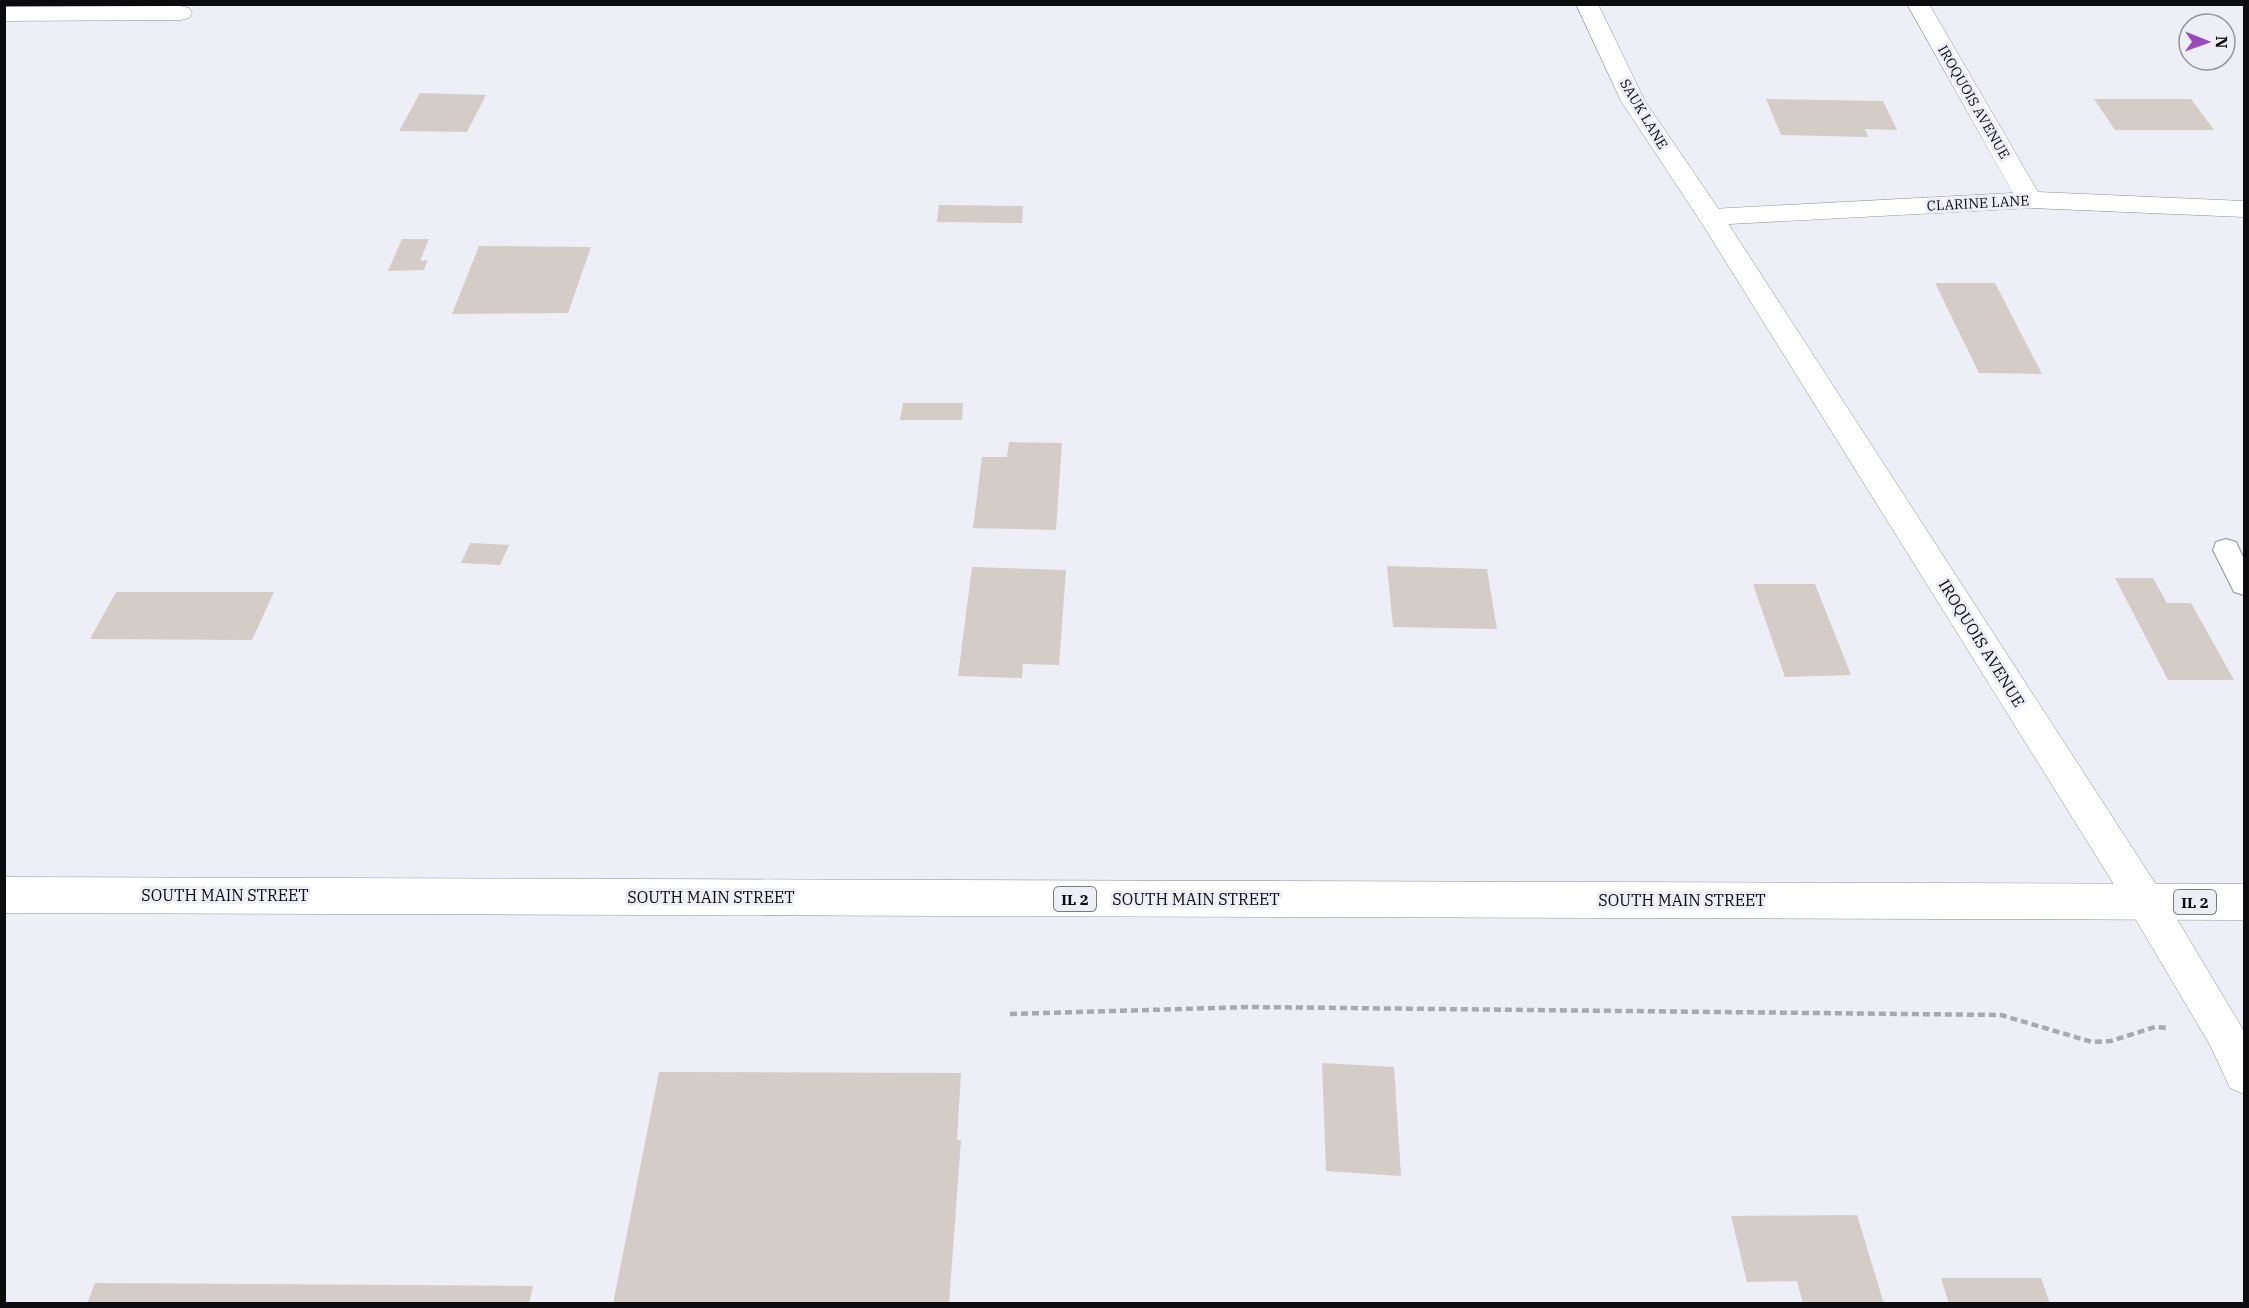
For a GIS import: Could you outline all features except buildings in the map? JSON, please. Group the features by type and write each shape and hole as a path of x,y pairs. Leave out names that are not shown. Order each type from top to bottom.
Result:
{"street":[{"name":"SAUK LANE","path":"1587,4 1633,101 1711,217"},
{"name":"IROQUOIS AVENUE","path":"1918,4 2030,200"},
{"path":"4,14 184,9"},
{"name":"CLARINE LANE","path":"1711,217 2030,200 2244,209"},
{"name":"IROQUOIS AVENUE","path":"1711,217 2146,902 2224,1031 2244,1074"},
{"name":"SOUTH MAIN STREET","path":"4,895 2244,902"}],"lane":[{"path":"2226,550 2244,584"}],"path":[{"path":"1010,1014 1250,1007 2001,1016 2030,1022 2092,1042 2111,1041 2155,1027"}]}
